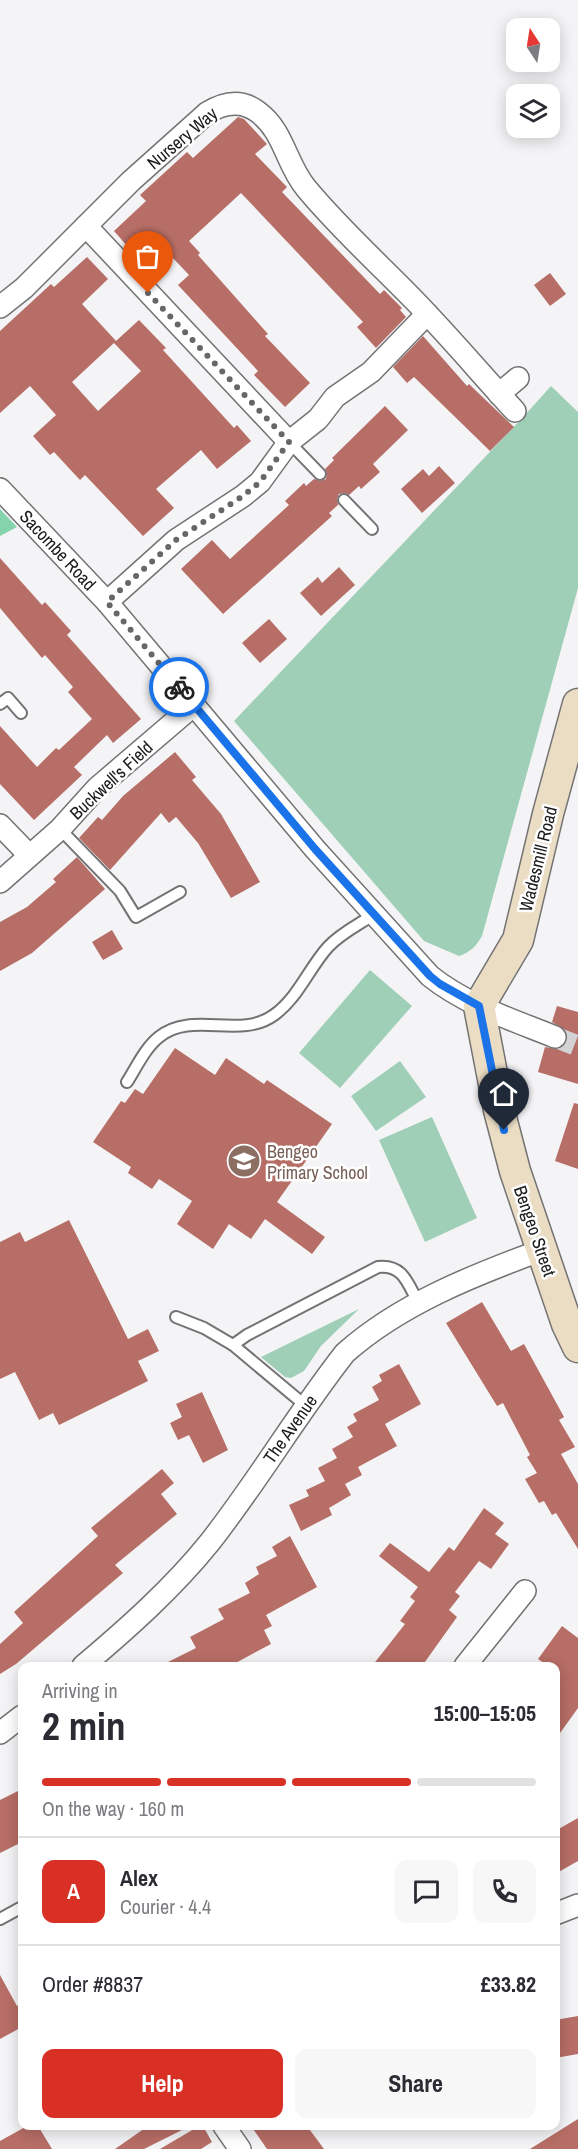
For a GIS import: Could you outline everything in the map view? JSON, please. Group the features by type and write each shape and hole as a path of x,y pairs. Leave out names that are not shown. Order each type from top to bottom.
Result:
{"main road":[{"name":"Wadesmill Road","path":"479,1006 518,940 548,814 578,704"},
{"name":"Bengeo Street","path":"479,1006 499,1110 519,1187 567,1324 578,1347"}],"street":[{"name":"Nursery Way","path":"0,307 24,288 131,181 207,113 218,106 229,103 239,104 258,112 268,121 278,133 304,186 427,314 515,411"},
{"path":"86,226 289,442"},
{"path":"107,602 176,540 243,496 260,482 289,442 318,419 335,397 371,372 427,314"},
{"path":"499,394 518,378"},
{"name":"Sacombe Road","path":"0,489 107,602 315,849 430,976 479,1006 555,1037"},
{"name":"Buckwell's Field","path":"0,882 60,829 97,788 194,705"},
{"path":"0,825 30,855"},
{"name":"The Avenue","path":"88,1662 139,1618 210,1542 345,1353 375,1328 418,1304 510,1261 542,1250"},
{"path":"468,1662 525,1591"},
{"path":"0,1733 18,1719"},
{"path":"560,1912 578,1905"},
{"path":"227,2130 240,2149"}],"lane":[{"path":"289,442 320,474"},
{"path":"344,500 372,529"},
{"path":"0,705 8,698 21,713"},
{"path":"60,829 120,891 135,917 180,892"},
{"path":"127,1082 150,1047 159,1037 174,1029 191,1025 247,1026 274,1015 290,1000 328,947 344,933 373,915"},
{"path":"233,1344 378,1268 388,1266 399,1270 418,1304"},
{"path":"176,1317 204,1328 233,1344 306,1406"},
{"path":"0,1919 18,1909"}],"green space":[{"path":"551,386 578,412 578,588 482,936 473,948 459,956 424,941 234,721"},
{"path":"0,509 17,527 0,536"},
{"path":"370,970 412,1006 340,1088 299,1053"},
{"path":"400,1061 426,1097 376,1131 351,1096"},
{"path":"432,1117 477,1218 425,1242 379,1140"},
{"path":"359,1309 321,1346 304,1371 291,1378 285,1377 261,1357"}],"building":[{"path":"238,117 244,119 267,144 255,154 287,187 282,192 380,294 384,290 402,308 400,310 406,317 376,348 357,327 363,322 241,193 189,241 200,253 198,255 268,334 265,336 310,383 285,407 254,375 258,371 178,285 189,275 154,238 135,255 114,231 146,201 140,195 187,152 193,158"},
{"path":"87,257 108,279 82,304 116,341 139,320 234,428 237,425 251,441 217,469 201,450 156,489 174,508 143,536 85,475 80,480 54,452 50,455 33,436 56,415 30,386 0,413 0,331 51,284 54,287","holes":["114,343 141,371 98,411 72,382"]},
{"path":"550,273 566,294 550,306 534,285"},
{"path":"423,336 467,386 469,384 514,427 490,451 414,377 407,383 393,367"},
{"path":"385,406 408,430 373,464 380,472 361,489 359,486 349,495 339,494 338,505 329,513 332,516 223,614 181,569 212,540 230,559 289,505 285,501 304,483 306,486 314,479 321,481 326,479 325,469 334,460 332,458"},
{"path":"439,466 455,483 422,513 401,489 423,469 429,476"},
{"path":"0,558 42,605 45,602 71,631 67,635 141,719 113,743 107,735 74,767 82,775 34,820 0,784 0,726 37,767 56,748 59,750 92,719 68,692 73,687 45,655 42,658 0,608"},
{"path":"339,567 355,585 321,616 300,593 318,577 322,583"},
{"path":"269,619 287,639 260,663 242,643"},
{"path":"175,752 196,777 192,780 221,814 260,882 231,898 198,843 176,817 169,823 161,813 110,870 79,838 98,817 102,820 123,796"},
{"path":"77,857 105,889 32,953 0,971 0,922 27,907 56,882 53,879"},
{"path":"112,930 123,949 103,960 92,942"},
{"path":"557,1006 578,1012 578,1084 538,1072 545,1047 557,1049 563,1047 567,1041 565,1030 552,1022"},
{"path":"175,1048 215,1075 226,1058 264,1084 267,1080 332,1124 277,1202 325,1237 312,1254 265,1219 251,1239 229,1224 213,1249 177,1224 192,1201 159,1179 152,1189 128,1173 131,1167 93,1142 121,1101 125,1103 135,1089 143,1094"},
{"path":"574,1103 578,1104 578,1169 555,1161"},
{"path":"69,1220 128,1339 148,1329 159,1351 138,1361 148,1381 59,1425 53,1413 39,1420 15,1372 0,1379 0,1242 20,1232 25,1242"},
{"path":"482,1302 511,1351 524,1344 564,1417 559,1420 575,1447 561,1454 578,1484 578,1549 556,1513 552,1515 544,1501 539,1503 525,1479 537,1473 527,1457 530,1455 503,1403 497,1406 446,1323"},
{"path":"399,1364 421,1404 385,1424 397,1446 358,1467 362,1475 345,1484 351,1495 329,1508 332,1515 301,1531 289,1505 309,1496 306,1490 325,1481 318,1468 337,1458 332,1449 353,1437 347,1427 357,1421 353,1414 379,1400 372,1387 382,1381 379,1375"},
{"path":"202,1392 228,1450 203,1463 189,1435 178,1440 170,1423 182,1417 176,1404"},
{"path":"162,1469 174,1483 161,1494 177,1514 115,1565 123,1573 16,1664 0,1674 0,1644 23,1623 14,1612 98,1536 91,1528"},
{"path":"484,1508 504,1523 495,1534 509,1544 491,1569 479,1561 455,1592 460,1596 449,1610 457,1617 425,1662 375,1662 405,1624 400,1621 415,1601 410,1597 418,1587 379,1556 390,1543 429,1572 449,1547 454,1551"},
{"path":"290,1536 317,1587 266,1615 272,1626 264,1630 271,1644 237,1662 168,1662 196,1648 190,1637 224,1619 218,1609 250,1593 245,1583 259,1574 256,1567 277,1556 272,1547"},
{"path":"562,1626 578,1638 578,1708 560,1733 560,1662 542,1662 538,1659"},
{"path":"18,1791 18,1844 0,1853 0,1800"},
{"path":"578,1818 578,1861 560,1871 560,1828"},
{"path":"0,1975 18,2005 18,2029 0,2039"},
{"path":"578,2016 578,2054 560,2057 560,2019"},
{"path":"578,2119 578,2149 530,2149"},
{"path":"20,2130 40,2130 52,2149 0,2149 0,2141"},
{"path":"142,2130 182,2130 144,2149 115,2149"},
{"path":"192,2130 205,2130 212,2142 201,2149 160,2149"},
{"path":"254,2130 310,2130 324,2149 267,2149"}],"tunnel":[{"path":"555,1037 578,1046"}],"way so far":[{"path":"148,293 289,442 276,463 260,482 243,496 176,540 107,602 179,687"}],"place":[{"name":"Bengeo Primary School","path":"244,1161"}],"route":[{"path":"179,687 315,849 430,976 479,1006 504,1130"}]}
